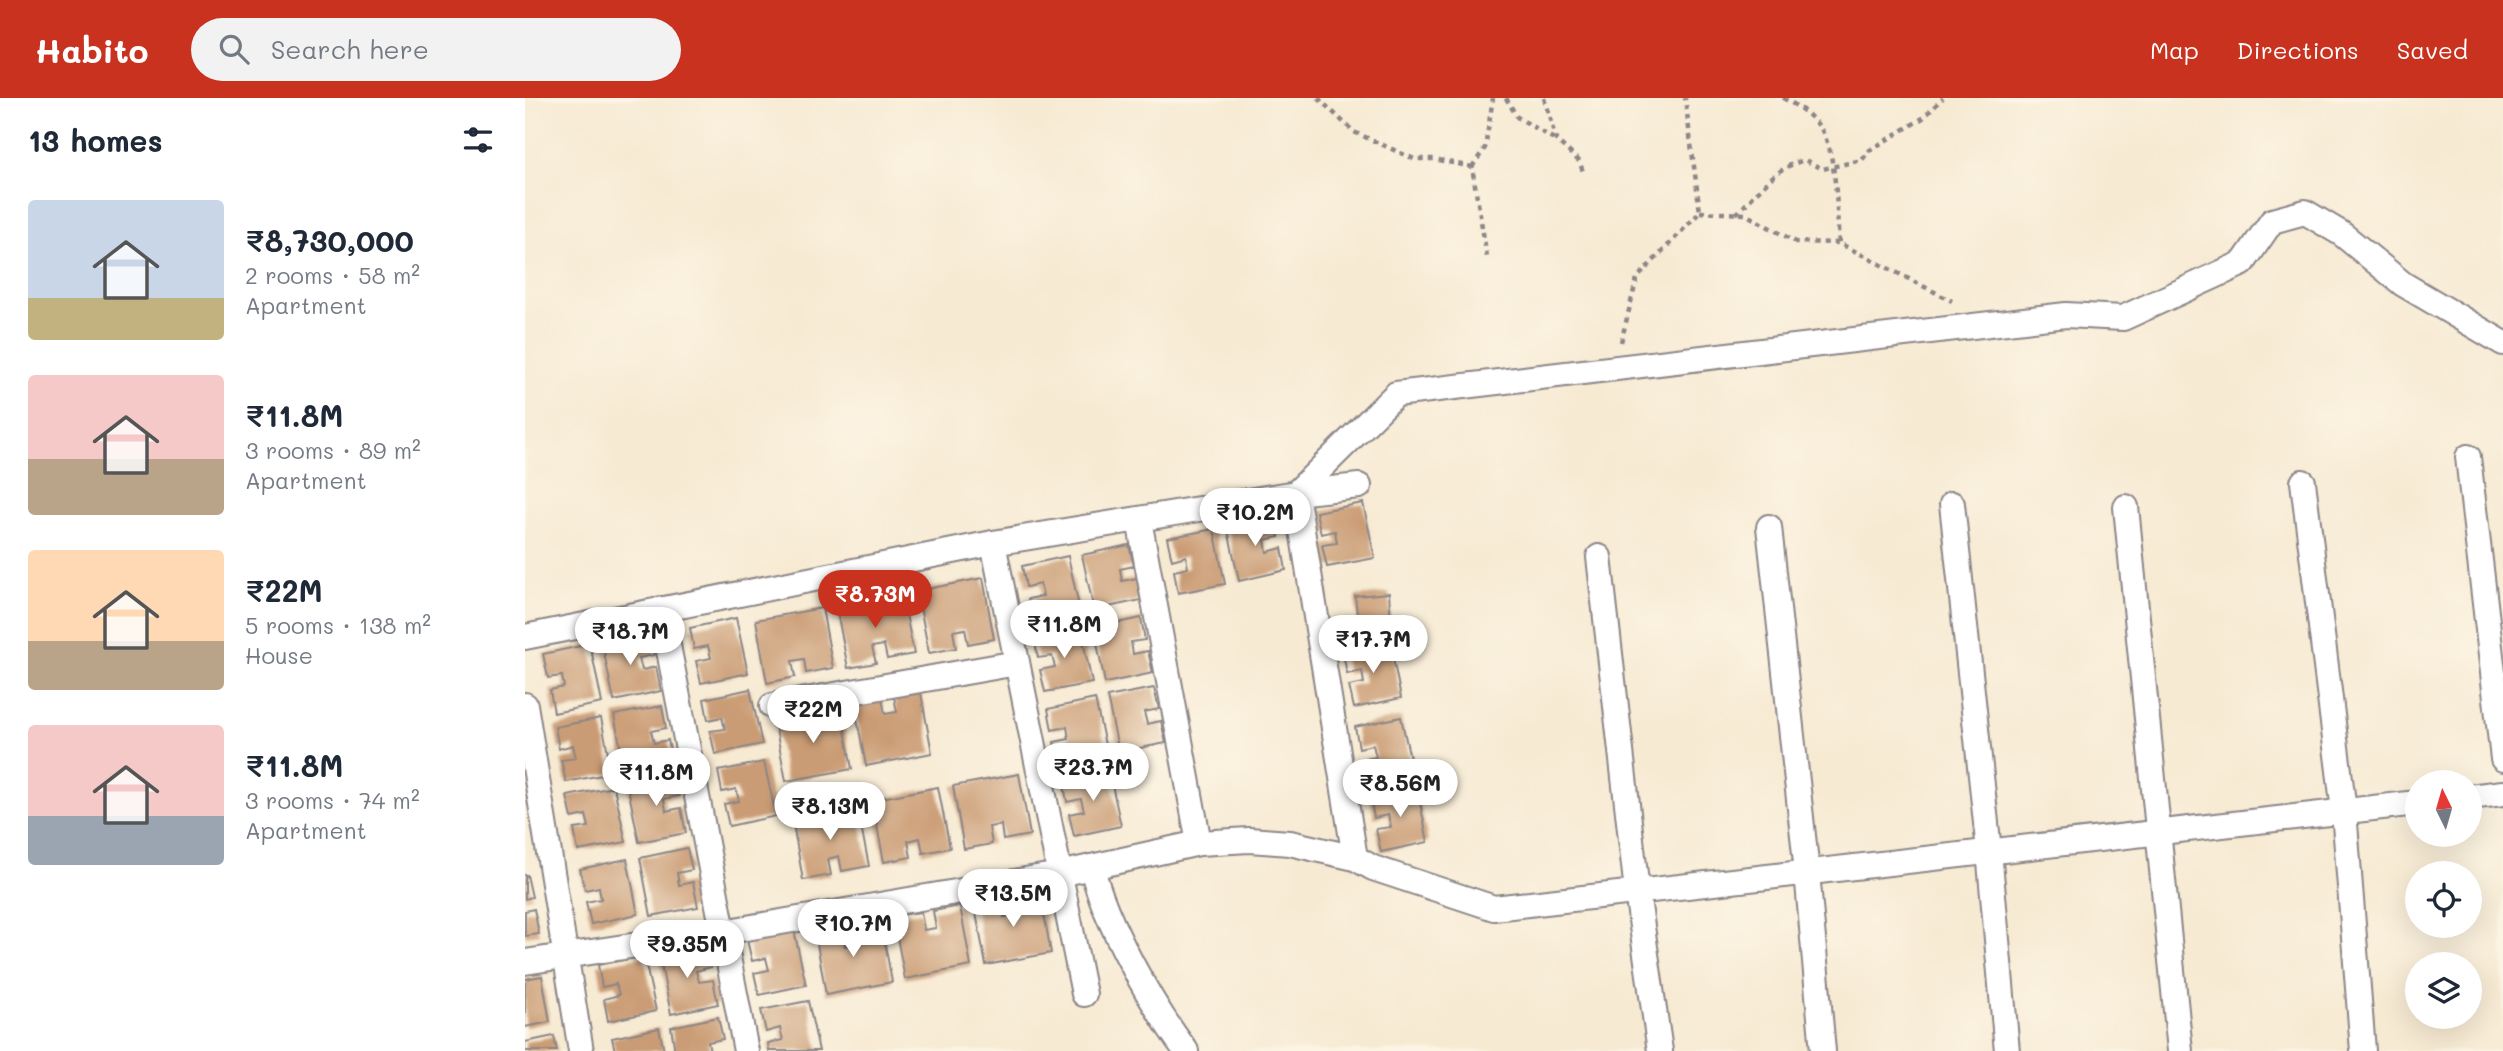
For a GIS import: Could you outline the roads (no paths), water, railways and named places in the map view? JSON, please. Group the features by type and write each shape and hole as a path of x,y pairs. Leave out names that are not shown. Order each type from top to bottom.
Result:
{"street":[{"path":"1296,494 1396,394 2066,315 2123,318 2243,263 2272,221 2305,212 2342,234 2403,284 2503,343"},
{"path":"2468,457 2503,759"},
{"path":"2304,482 2344,811 2363,1051"},
{"path":"525,637 993,543 1359,486"},
{"path":"1296,494 1355,858"},
{"path":"1952,504 2007,1051"},
{"path":"2126,507 2180,1051"},
{"path":"1139,520 1199,844"},
{"path":"1769,527 1807,872 1823,1051"},
{"path":"993,543 1084,994"},
{"path":"1599,556 1637,892 1660,1051"},
{"path":"661,609 747,1051"},
{"path":"772,706 1017,663"},
{"path":"525,705 581,1051"},
{"path":"2482,795 2503,793"},
{"path":"525,962 723,932 1060,874 1199,844 1262,841 1355,858 1373,867 1495,908 2405,804"},
{"path":"1092,867 1097,890 1131,960 1170,1030 1187,1051"}]}
